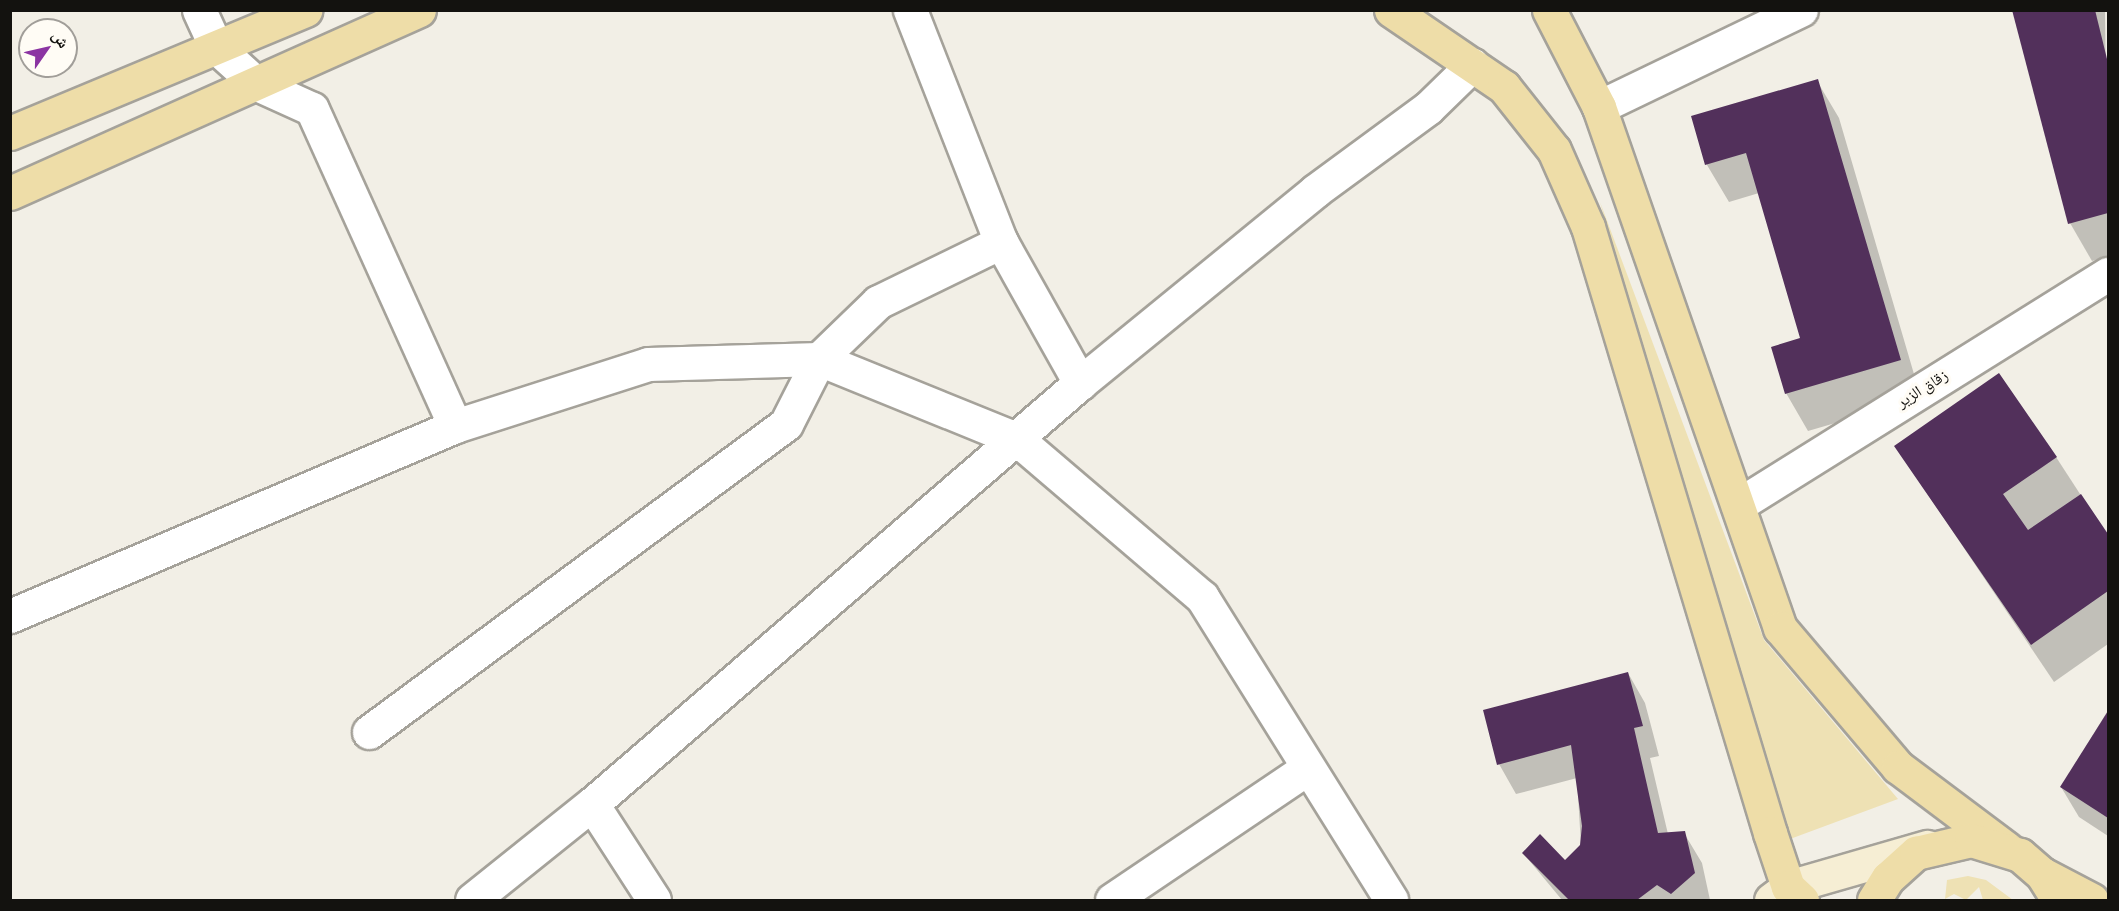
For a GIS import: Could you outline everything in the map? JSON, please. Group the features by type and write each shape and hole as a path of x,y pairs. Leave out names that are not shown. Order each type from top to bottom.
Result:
{"main road":[{"path":"10,133 305,10"},
{"path":"10,193 419,10"},
{"path":"1391,10 1504,87 1554,150 1588,227 1722,685 1787,896"},
{"path":"1550,10 1599,107 1780,628 1898,767 2006,848 2050,887 2092,900"},
{"path":"1874,900 1901,864 1934,845 1971,840 2006,848"}],"street":[{"path":"199,10 216,47 257,84 312,109 455,426"},
{"path":"910,10 1001,242 1080,383"},
{"path":"1599,107 1801,10"},
{"path":"471,900 591,804 1018,440 1080,383 1315,191 1428,108 1472,65"},
{"path":"369,732 786,424 819,359 878,302 1001,242"},
{"name":"زقاق الزير","path":"1738,505 2109,274"},
{"path":"10,616 455,426 648,364 819,359 1018,440 1202,597 1306,769 1391,900"},
{"path":"1112,900 1306,769"},
{"path":"591,804 654,900"},
{"path":"1787,896 1934,845"}],"shaded area":[{"path":"1600,202 1764,640 1898,799 1782,842"},
{"path":"1968,876 1986,880 2013,900 1983,900 1979,887 1966,900 1954,894 1945,899 1947,880"}],"building":[{"path":"2012,10 2095,10 2108,63 2108,213 2068,224"},
{"path":"1818,79 1901,360 1785,394 1771,347 1800,338 1746,153 1705,165 1691,116"},
{"path":"1999,373 2057,457 2003,494 2028,530 2081,494 2108,534 2108,591 2031,645 1894,446"},
{"path":"1628,672 1643,726 1634,728 1658,833 1685,831 1695,873 1671,894 1657,885 1637,900 1569,900 1522,853 1540,834 1565,860 1580,845 1582,826 1571,745 1497,765 1483,710"},
{"path":"2108,711 2108,818 2060,787"}]}
